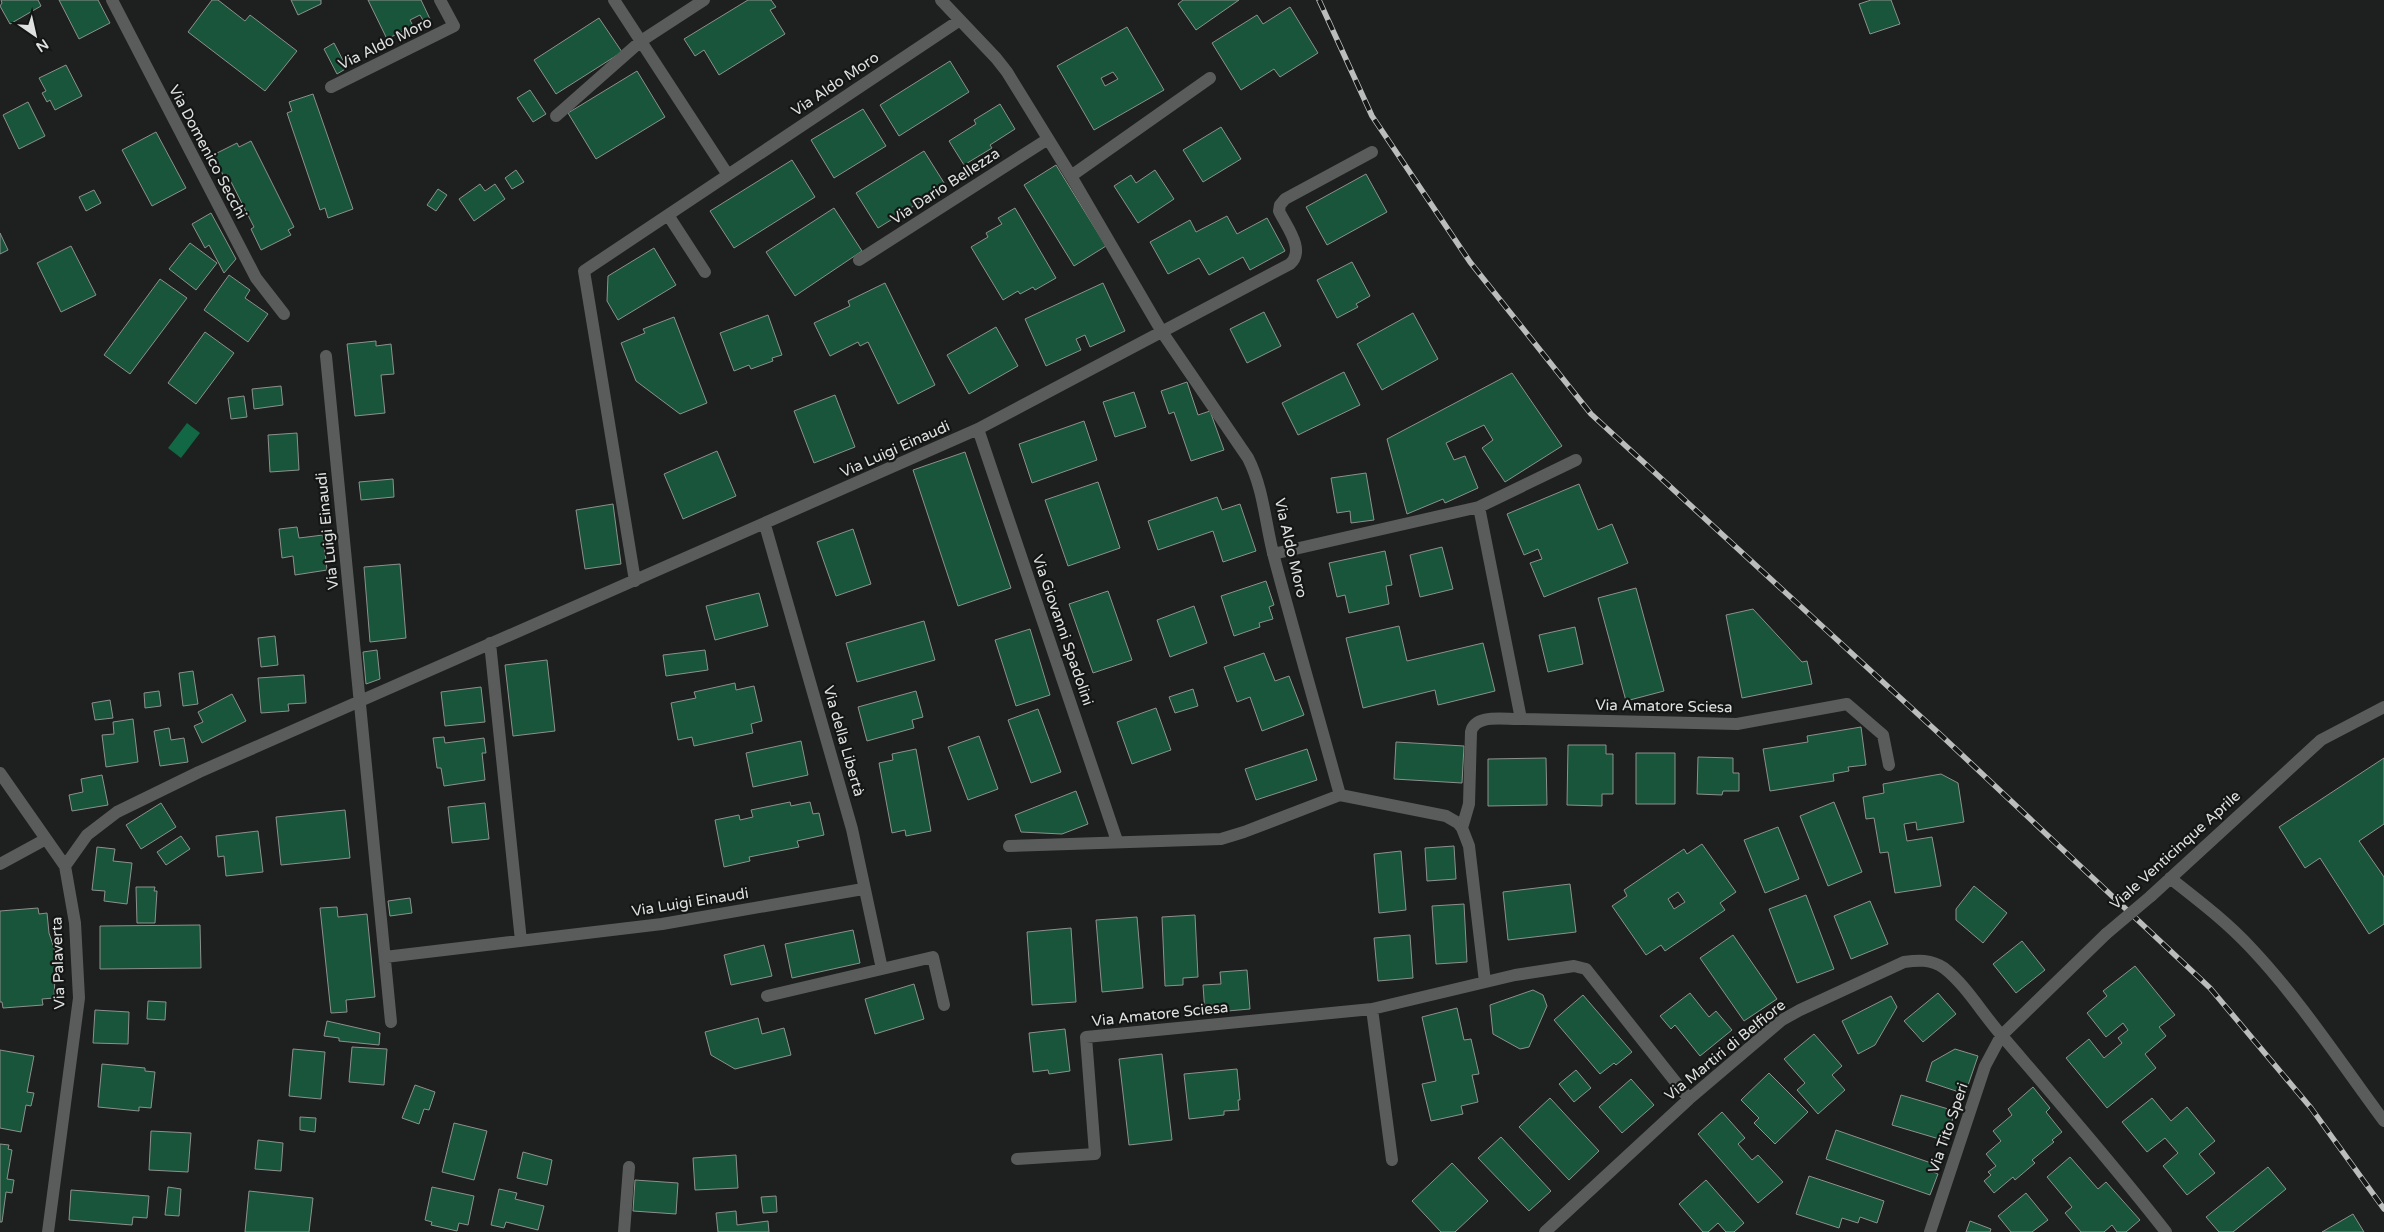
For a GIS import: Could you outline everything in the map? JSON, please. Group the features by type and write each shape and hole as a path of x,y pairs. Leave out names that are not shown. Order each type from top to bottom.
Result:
{"street":[{"name":"Via Domenico Secchi","path":"112,0 256,278 284,314"},
{"name":"Via Aldo Moro","path":"331,88 454,26 440,0"},
{"path":"614,0 728,175"},
{"path":"556,116 641,41 704,0"},
{"name":"Via Aldo Moro","path":"941,0 1002,64 1071,176 1162,332 1248,458 1263,494 1273,554 1340,795"},
{"name":"Via Aldo Moro","path":"634,580 584,272 960,20"},
{"path":"1071,176 1210,78"},
{"name":"Via Dario Bellezza","path":"859,260 1048,139"},
{"path":"1162,332 1294,260 1297,254 1296,246 1279,211 1284,199 1372,152"},
{"path":"668,215 705,272"},
{"name":"Via Luigi Einaudi","path":"66,866 86,835 118,812 199,772 360,703 490,643 978,429 1162,332"},
{"name":"Via Luigi Einaudi","path":"326,356 391,1022"},
{"name":"Via Giovanni Spadolini","path":"978,429 1117,841"},
{"path":"1273,554 1479,507 1576,460"},
{"path":"1479,507 1521,720"},
{"name":"Via della Libertà","path":"765,524 852,829 863,889 882,969"},
{"path":"490,643 522,941"},
{"name":"Via Amatore Sciesa","path":"1462,828 1469,804 1472,728 1482,720 1737,724 1847,704 1883,734 1889,765"},
{"name":"Viale Venticinque Aprile","path":"2001,1036 2106,934 2151,896 2321,740 2384,707"},
{"name":"Via Palaverta","path":"0,774 66,866 75,923 79,998 48,1232"},
{"path":"1009,846 1221,839 1340,795 1446,816 1458,822 1469,846 1485,982"},
{"path":"0,864 46,839"},
{"path":"2170,878 2212,911 2251,948 2299,1007 2384,1120"},
{"name":"Via Luigi Einaudi","path":"385,957 662,924 863,889"},
{"path":"767,996 933,957 944,1005"},
{"name":"Via Martiri di Belfiore","path":"1545,1232 1689,1099 1790,1015 1904,962 1918,960 1929,961 1942,967 1954,977 2001,1036 2120,1173 2166,1232"},
{"name":"Via Amatore Sciesa","path":"1016,1159 1095,1154 1086,1037 1372,1009 1485,982 1582,966 1689,1099"},
{"path":"1372,1009 1392,1160"},
{"name":"Via Tito Speri","path":"1930,1232 1986,1066 2001,1036"},
{"path":"624,1232 629,1167"}],"shaded area":[{"path":"187,423 200,433 181,458 168,448"}],"building":[{"path":"1,0 38,0 41,6 10,24 0,6"},
{"path":"59,0 98,0 110,23 79,39"},
{"path":"212,0 218,0 245,21 250,15 297,51 265,91 188,32"},
{"path":"291,0 321,0 321,4 298,15"},
{"path":"368,0 421,0 430,19 424,22 420,15 410,20 413,26 387,39"},
{"path":"748,0 771,0 776,7 770,10 785,34 719,75 704,50 695,56 684,39"},
{"path":"1183,0 1239,0 1196,30 1178,4"},
{"path":"1871,0 1891,0 1900,24 1870,34 1859,4"},
{"path":"1290,7 1318,53 1280,77 1274,69 1241,90 1212,43 1257,15 1263,24"},
{"path":"599,18 622,52 556,94 534,60"},
{"path":"1127,27 1164,90 1094,130 1057,66","holes":["1113,72 1118,79 1105,86 1101,78"]},
{"path":"334,43 347,68 337,74 324,49"},
{"path":"950,61 969,92 899,136 880,105"},
{"path":"66,65 82,96 55,110 50,100 47,102 42,93 46,91 39,78"},
{"path":"637,71 665,117 596,159 568,113"},
{"path":"530,90 546,114 533,122 517,98"},
{"path":"313,94 353,209 328,218 325,208 320,210 287,113 292,111 289,102"},
{"path":"28,102 45,136 19,149 3,115"},
{"path":"1000,104 1015,129 990,145 992,148 964,165 949,141 976,124 974,120"},
{"path":"863,109 886,146 834,178 811,140"},
{"path":"1221,127 1241,159 1203,182 1183,150"},
{"path":"156,132 186,188 152,206 122,150"},
{"path":"251,141 294,227 288,230 291,235 261,250 251,229 254,227 227,174 224,177 213,155 237,143 239,147"},
{"path":"924,151 946,186 878,228 856,193"},
{"path":"792,160 815,197 734,248 710,211"},
{"path":"1056,165 1106,246 1074,266 1024,185"},
{"path":"516,170 524,182 512,189 505,178"},
{"path":"1155,170 1174,199 1138,223 1114,186 1131,175 1136,183"},
{"path":"1366,174 1387,212 1327,245 1306,207"},
{"path":"480,184 485,191 495,184 505,199 474,221 459,199"},
{"path":"438,189 447,195 436,211 427,205"},
{"path":"94,190 101,203 86,211 79,197"},
{"path":"834,208 862,251 795,296 766,252"},
{"path":"1015,208 1056,278 1035,290 1033,287 1020,294 1018,291 1003,300 971,247 988,237 986,233 1002,224 998,218"},
{"path":"211,213 236,259 224,273 209,245 205,248 192,224"},
{"path":"1227,216 1237,234 1267,218 1285,251 1250,270 1243,257 1209,275 1199,258 1168,274 1150,242 1190,220 1196,232"},
{"path":"0,233 8,250 0,254"},
{"path":"190,243 217,263 196,290 169,269"},
{"path":"71,246 96,295 61,312 37,263"},
{"path":"654,248 676,285 618,320 607,301 608,276"},
{"path":"1352,262 1370,296 1356,304 1358,307 1337,318 1317,280"},
{"path":"229,275 250,290 245,298 268,314 248,342 204,310"},
{"path":"160,279 187,298 130,374 104,355"},
{"path":"885,283 935,385 898,404 868,342 860,346 858,342 830,356 814,323 850,306 848,301"},
{"path":"1103,283 1125,331 1090,347 1085,335 1076,339 1081,350 1046,366 1025,319"},
{"path":"1264,312 1281,346 1247,363 1230,329"},
{"path":"1413,313 1438,359 1382,390 1357,344"},
{"path":"768,315 782,355 772,358 773,361 751,369 749,365 734,371 720,333"},
{"path":"674,317 707,403 680,414 636,381 621,343 645,333 643,329"},
{"path":"996,327 1018,366 969,394 947,355"},
{"path":"205,332 234,353 196,404 168,383"},
{"path":"376,341 376,346 391,344 394,374 381,375 385,413 355,416 347,344"},
{"path":"1344,372 1360,405 1298,435 1282,403"},
{"path":"1512,373 1562,446 1505,482 1482,448 1493,440 1484,425 1446,443 1454,460 1465,456 1478,488 1445,503 1443,499 1407,514 1387,439"},
{"path":"1187,382 1198,415 1210,411 1224,450 1191,461 1174,412 1169,414 1161,391"},
{"path":"281,386 283,405 254,409 252,389"},
{"path":"1134,392 1146,427 1115,437 1103,402"},
{"path":"835,395 855,447 814,463 794,411"},
{"path":"244,396 247,417 231,419 228,398"},
{"path":"1084,421 1097,460 1032,483 1019,444"},
{"path":"297,433 299,470 270,472 268,435"},
{"path":"717,451 736,496 683,519 664,474"},
{"path":"965,452 1011,588 958,606 913,470"},
{"path":"1366,473 1374,520 1351,523 1350,511 1337,513 1331,478"},
{"path":"393,479 394,497 361,500 359,482"},
{"path":"1098,482 1120,548 1068,566 1045,500"},
{"path":"1579,484 1598,530 1612,524 1628,563 1544,597 1530,563 1542,559 1538,549 1524,555 1507,514"},
{"path":"1217,497 1222,510 1240,504 1256,551 1223,562 1213,531 1158,550 1148,521"},
{"path":"613,504 621,564 585,569 576,510"},
{"path":"297,527 299,538 323,535 327,570 295,575 293,556 282,558 279,529"},
{"path":"853,529 871,584 836,596 817,542"},
{"path":"1442,547 1453,589 1420,597 1410,555"},
{"path":"1385,551 1392,585 1386,586 1389,604 1349,613 1345,595 1337,597 1329,563"},
{"path":"400,564 406,638 370,642 364,567"},
{"path":"1266,581 1274,605 1269,607 1273,619 1259,623 1260,627 1234,636 1221,596"},
{"path":"1636,588 1664,691 1626,701 1598,598"},
{"path":"1108,591 1132,660 1093,673 1069,604"},
{"path":"759,593 768,626 715,640 706,606"},
{"path":"1194,606 1207,643 1170,657 1157,620"},
{"path":"1753,609 1802,662 1807,661 1812,684 1742,698 1726,615"},
{"path":"924,621 935,660 857,682 846,643"},
{"path":"1399,626 1407,661 1483,643 1495,691 1438,705 1435,690 1363,708 1346,638"},
{"path":"1575,627 1583,664 1548,672 1539,635"},
{"path":"1030,629 1050,695 1016,706 995,640"},
{"path":"275,636 278,665 261,667 258,638"},
{"path":"377,650 380,679 366,684 363,652"},
{"path":"705,650 708,670 666,676 663,655"},
{"path":"1264,653 1275,681 1289,676 1304,715 1262,731 1250,697 1237,702 1224,667"},
{"path":"547,660 555,731 513,736 505,665"},
{"path":"193,671 198,704 183,706 179,673"},
{"path":"304,675 306,703 288,704 289,711 261,713 258,678"},
{"path":"735,683 736,690 754,686 762,721 751,724 753,733 694,746 692,737 678,740 671,703 696,698 694,692"},
{"path":"481,687 485,722 445,726 441,692"},
{"path":"1193,689 1198,706 1175,713 1169,697"},
{"path":"159,691 161,706 145,708 144,693"},
{"path":"916,691 923,717 912,720 914,728 867,741 858,707"},
{"path":"232,694 246,721 202,743 194,726 203,722 198,712"},
{"path":"110,700 113,718 95,720 92,703"},
{"path":"1156,708 1171,750 1132,764 1117,722"},
{"path":"1038,709 1061,772 1031,783 1008,720"},
{"path":"133,719 138,762 106,767 102,735 114,734 113,722"},
{"path":"1861,727 1866,765 1848,767 1849,771 1833,774 1834,781 1770,791 1763,749 1808,742 1807,736"},
{"path":"169,728 171,740 184,738 188,762 160,766 154,731"},
{"path":"979,736 998,789 968,800 948,747"},
{"path":"444,737 445,743 484,738 486,753 482,753 485,780 444,786 441,768 437,768 433,738"},
{"path":"801,741 808,775 753,787 746,753"},
{"path":"1396,742 1464,746 1462,783 1394,779"},
{"path":"1568,745 1606,745 1606,754 1613,754 1613,794 1602,794 1602,806 1567,805"},
{"path":"916,749 931,831 906,836 905,830 892,833 879,763 893,760 892,754"},
{"path":"1307,749 1317,780 1256,800 1245,769"},
{"path":"1636,753 1675,753 1675,804 1636,804"},
{"path":"1698,757 1733,758 1733,773 1739,773 1739,791 1723,791 1722,795 1697,794"},
{"path":"1546,758 1547,805 1488,806 1488,759"},
{"path":"2384,758 2384,824 2359,841 2384,877 2384,924 2369,934 2320,858 2305,868 2279,827"},
{"path":"1941,774 1958,783 1964,822 1917,830 1916,822 1904,824 1907,841 1932,837 1941,886 1895,893 1888,852 1880,853 1874,818 1866,819 1863,797 1884,793 1883,784"},
{"path":"102,775 108,805 72,811 69,795 83,792 81,779"},
{"path":"1076,791 1088,824 1062,834 1021,832 1015,815"},
{"path":"790,802 791,806 810,802 813,814 819,813 824,835 797,841 799,847 749,857 750,861 724,867 715,820 739,815 740,820 753,817 751,810"},
{"path":"1834,802 1862,872 1828,886 1800,816"},
{"path":"161,803 176,827 141,849 126,825"},
{"path":"485,803 489,839 452,843 448,807"},
{"path":"345,810 350,858 281,865 276,817"},
{"path":"1778,827 1799,879 1765,893 1744,840"},
{"path":"258,831 263,872 226,876 224,856 218,857 216,836"},
{"path":"181,836 190,849 166,865 157,852"},
{"path":"1702,844 1736,892 1720,903 1725,910 1665,951 1661,945 1646,955 1612,906 1627,896 1624,890 1684,849 1687,854","holes":["1678,892 1685,902 1674,909 1668,899"]},
{"path":"1454,846 1456,879 1427,881 1425,848"},
{"path":"97,847 115,849 113,861 132,863 127,904 104,901 105,891 92,890"},
{"path":"1401,851 1406,910 1379,913 1374,854"},
{"path":"1570,884 1576,932 1508,940 1503,892"},
{"path":"1974,886 2007,913 1983,943 1956,920 1956,909"},
{"path":"136,887 155,887 154,891 157,891 155,923 137,923"},
{"path":"1806,895 1834,969 1797,983 1769,909"},
{"path":"410,898 412,913 390,916 388,901"},
{"path":"1870,901 1888,944 1851,959 1834,916"},
{"path":"1464,904 1467,962 1436,964 1432,906"},
{"path":"337,907 338,917 367,914 375,997 346,1000 347,1012 331,1013 320,908"},
{"path":"38,908 39,914 47,913 49,933 56,954 54,998 42,999 43,1005 3,1008 2,1002 0,1002 0,911"},
{"path":"1195,915 1198,977 1183,978 1183,985 1165,986 1162,917"},
{"path":"1137,917 1143,988 1102,992 1096,920"},
{"path":"200,925 201,968 100,969 100,926"},
{"path":"1071,928 1076,1002 1032,1005 1027,932"},
{"path":"853,930 860,963 792,978 785,944"},
{"path":"1410,935 1413,978 1378,981 1374,938"},
{"path":"1733,935 1777,999 1744,1021 1700,958"},
{"path":"2022,941 2045,970 2016,993 1993,964"},
{"path":"764,945 772,976 731,985 724,955"},
{"path":"2135,966 2175,1015 2159,1027 2166,1036 2145,1054 2156,1068 2107,1108 2066,1058 2089,1039 2104,1058 2122,1043 2118,1038 2128,1030 2123,1023 2106,1037 2087,1013 2107,996 2103,991"},
{"path":"1247,970 1250,1009 1205,1013 1203,985 1221,984 1220,972"},
{"path":"914,984 924,1019 875,1034 865,999"},
{"path":"1533,990 1543,995 1547,1006 1529,1047 1520,1049 1493,1034 1490,1005"},
{"path":"1690,993 1709,1017 1716,1011 1732,1030 1700,1056 1675,1025 1671,1029 1660,1016"},
{"path":"1938,993 1956,1014 1923,1042 1904,1021"},
{"path":"1583,995 1632,1052 1616,1065 1614,1063 1600,1074 1554,1020"},
{"path":"1891,996 1897,1007 1875,1045 1858,1054 1842,1021"},
{"path":"148,1001 166,1002 165,1020 147,1019"},
{"path":"1457,1008 1464,1040 1471,1039 1479,1074 1472,1075 1478,1102 1461,1106 1463,1114 1431,1121 1422,1084 1436,1081 1422,1017"},
{"path":"95,1010 129,1012 128,1044 93,1043"},
{"path":"758,1018 762,1034 784,1028 791,1055 735,1069 711,1055 705,1032"},
{"path":"327,1021 380,1033 379,1045 339,1041 339,1038 324,1036"},
{"path":"1065,1029 1070,1071 1049,1074 1048,1070 1033,1072 1029,1033"},
{"path":"1814,1034 1842,1066 1832,1075 1845,1090 1818,1114 1797,1090 1805,1083 1784,1059"},
{"path":"352,1047 387,1049 384,1085 349,1082"},
{"path":"293,1049 325,1052 321,1099 289,1096"},
{"path":"1955,1049 1978,1056 1965,1094 1926,1081 1932,1062"},
{"path":"0,1050 34,1056 27,1092 34,1093 31,1106 26,1105 21,1132 0,1128"},
{"path":"1162,1054 1172,1140 1129,1145 1119,1059"},
{"path":"102,1064 145,1068 145,1071 155,1072 151,1108 139,1107 139,1111 98,1107"},
{"path":"1237,1069 1239,1110 1224,1111 1224,1115 1189,1119 1184,1074"},
{"path":"1576,1070 1591,1088 1574,1102 1559,1084"},
{"path":"1769,1073 1808,1112 1775,1144 1754,1123 1759,1118 1741,1100"},
{"path":"1631,1079 1654,1105 1622,1133 1599,1107"},
{"path":"415,1085 435,1092 429,1110 424,1109 419,1124 402,1118"},
{"path":"2033,1087 2050,1108 2046,1112 2062,1132 2052,1140 2054,1142 2032,1160 2035,1163 2015,1180 2013,1177 1994,1193 1984,1181 1991,1175 1988,1172 1996,1166 1986,1154 2001,1141 1993,1131 2012,1115 2008,1109"},
{"path":"1901,1095 1955,1111 1946,1141 1892,1125"},
{"path":"1550,1098 1599,1151 1569,1180 1519,1127"},
{"path":"2152,1098 2171,1121 2187,1107 2215,1141 2199,1154 2215,1173 2187,1195 2163,1166 2178,1153 2165,1138 2147,1152 2122,1122"},
{"path":"1722,1112 1745,1138 1738,1144 1752,1160 1758,1155 1783,1182 1758,1203 1698,1134"},
{"path":"300,1117 316,1118 315,1132 300,1130"},
{"path":"454,1123 487,1131 474,1180 442,1172"},
{"path":"1836,1130 1934,1164 1931,1171 1938,1174 1930,1195 1826,1159"},
{"path":"151,1131 191,1133 188,1172 149,1170"},
{"path":"1501,1137 1551,1191 1529,1211 1478,1158"},
{"path":"258,1140 283,1143 281,1171 255,1169"},
{"path":"0,1144 9,1145 8,1149 12,1150 7,1179 14,1180 12,1193 6,1192 2,1222 0,1222"},
{"path":"523,1152 552,1160 547,1185 517,1178"},
{"path":"736,1155 738,1188 695,1190 693,1158"},
{"path":"2070,1157 2098,1189 2106,1182 2140,1220 2126,1232 2117,1232 2112,1225 2104,1232 2081,1232 2065,1213 2072,1207 2047,1177"},
{"path":"1452,1163 1488,1201 1455,1232 1441,1232 1412,1201"},
{"path":"2268,1167 2286,1189 2233,1232 2219,1232 2206,1217"},
{"path":"1809,1176 1884,1201 1877,1223 1860,1217 1858,1223 1842,1218 1839,1228 1796,1214"},
{"path":"635,1180 678,1183 676,1214 633,1211"},
{"path":"1706,1180 1744,1223 1734,1232 1726,1232 1718,1223 1708,1232 1703,1232 1679,1204"},
{"path":"168,1187 181,1189 179,1216 165,1215"},
{"path":"432,1187 474,1196 468,1225 459,1223 457,1231 431,1225 432,1222 425,1220"},
{"path":"499,1189 517,1193 515,1199 544,1206 538,1230 506,1222 504,1228 491,1225"},
{"path":"71,1190 149,1196 147,1218 133,1217 132,1225 69,1220"},
{"path":"249,1191 313,1198 309,1232 245,1232"},
{"path":"2026,1193 2048,1220 2032,1232 2011,1232 1998,1216"},
{"path":"776,1196 777,1212 763,1213 761,1197"},
{"path":"736,1211 737,1225 768,1221 769,1232 718,1232 716,1213"},
{"path":"2353,1214 2364,1232 2322,1232"},
{"path":"1970,1221 1991,1229 1990,1232 1966,1232"}],"railway":[{"path":"1319,0 1372,116 1470,262 1591,414 1944,738 2210,988 2311,1108 2384,1209"}]}
